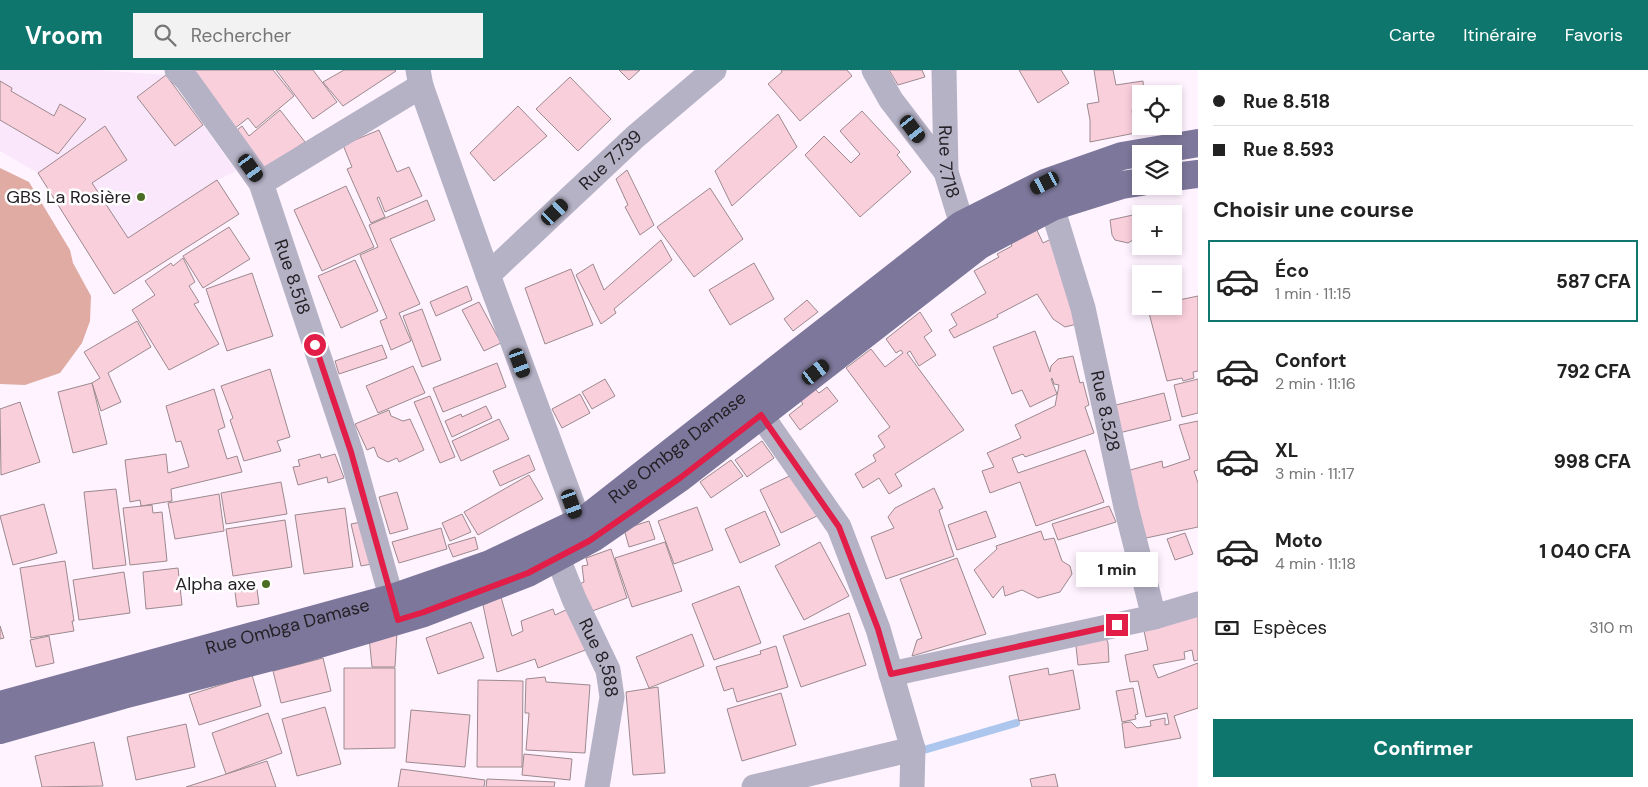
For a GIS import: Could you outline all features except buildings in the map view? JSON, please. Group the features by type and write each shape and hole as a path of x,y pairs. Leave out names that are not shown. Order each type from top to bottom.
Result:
{"main road":[{"name":"Rue Ombga Damase","path":"755,403 961,225 1045,183 1122,156 1198,143"},
{"path":"1182,176 1198,174"},
{"name":"Rue Ombga Damase","path":"0,730 123,695 295,651 395,609 490,564 554,546 584,531 587,518 980,245 1052,207 1132,183"},
{"name":"Rue Ombga Damase","path":"0,705 395,609"}],"street":[{"name":"Rue 8.518","path":"176,70 187,80 262,183 351,452 395,609"},
{"name":"Rue 7.739","path":"488,275 635,136 714,70"},
{"path":"874,70 891,100 946,172"},
{"name":"Rue 7.718","path":"944,70 946,172 971,252"},
{"path":"262,183 419,78 488,275 584,531"},
{"name":"Rue 8.528","path":"1052,207 1083,308 1126,507 1154,616"},
{"path":"755,403 839,527 878,629 913,749 912,787"},
{"name":"Rue 8.588","path":"554,546 574,599 608,670 612,697 597,787"},
{"path":"891,674 1154,616 1198,604"},
{"path":"754,787 913,749"}],"shaded area":[{"name":"GBS La Rosière","path":"0,70 99,70 166,75 236,171 218,180 239,214 114,294 38,173 0,151"},
{"path":"0,168 29,182 70,250 73,263 91,296 90,321 82,343 60,373 25,385 0,384"}],"waterway":[{"path":"917,752 1016,723"}],"place":[{"name":"GBS La Rosière","path":"141,197"},
{"name":"Alpha axe","path":"266,584"}],"route":[{"path":"315,345 351,452 398,620 528,573 589,541 680,478 761,415 839,527 878,629 891,674 1117,625"}]}
